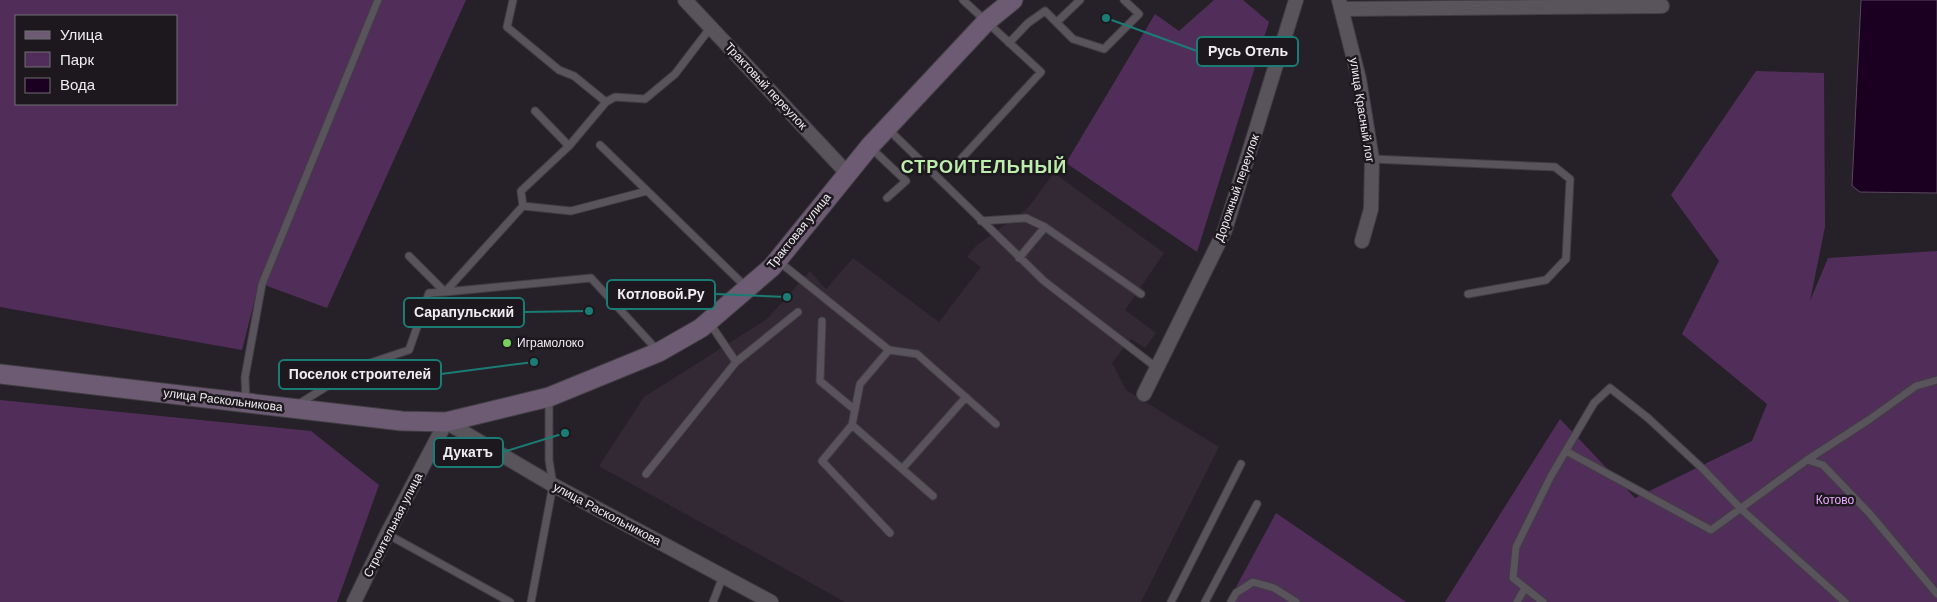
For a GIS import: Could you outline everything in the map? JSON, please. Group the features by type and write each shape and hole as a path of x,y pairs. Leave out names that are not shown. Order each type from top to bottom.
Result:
{"main road":[{"name":"Трактовая улица","path":"545,398 659,352 709,321 777,260 870,146 986,22 1013,0"},
{"name":"улица Раскольникова","path":"0,374 402,420 446,422 545,398"}],"street":[{"name":"Трактовый переулок","path":"685,0 847,173"},
{"name":"Дорожный переулок","path":"1144,394 1225,230 1296,0"},
{"name":"улица Красный лог","path":"1362,240 1371,209 1372,159 1359,80 1341,5 1662,6"},
{"name":"улица Раскольникова","path":"446,422 553,485 771,602"},
{"name":"Строительная улица","path":"354,602 387,534 446,422"}],"lane":[{"path":"246,403 245,377 262,284 378,0"},
{"path":"513,0 507,26 559,70 574,76 606,102"},
{"path":"961,159 1041,72 963,0"},
{"path":"1056,22 1080,0"},
{"path":"1009,43 1028,23 1045,11 1073,39 1104,49 1139,14 1124,0"},
{"path":"523,206 521,191 569,146 606,102 615,97 645,99 675,74 711,27"},
{"path":"535,111 569,146"},
{"path":"887,128 1044,282 1157,368"},
{"path":"600,145 747,288"},
{"path":"870,146 906,181 887,198"},
{"path":"1372,159 1555,166 1570,179 1566,259 1546,280 1468,294"},
{"path":"523,206 571,211 647,191"},
{"path":"444,292 523,206"},
{"path":"981,221 1026,218 1044,227 1141,294"},
{"path":"1019,258 1044,227"},
{"path":"409,256 444,292"},
{"path":"777,260 889,350 918,354 996,424"},
{"path":"292,408 324,386 358,367 409,350 429,293 591,278 659,352"},
{"path":"646,474 736,362 798,312"},
{"path":"709,321 736,362"},
{"path":"822,321 820,380 855,410"},
{"path":"889,350 860,384 852,425 822,461 890,533"},
{"path":"1566,451 1711,530 1807,460 1916,386 1937,380"},
{"path":"1543,602 1513,578 1516,546 1566,451 1594,403 1610,388 1648,418 1703,469 1741,509 1845,602"},
{"path":"902,468 966,397"},
{"path":"531,602 553,485 549,460 545,398"},
{"path":"852,425 933,496"},
{"path":"1807,460 1823,465 1870,514 1937,594"},
{"path":"1171,602 1241,464"},
{"path":"1205,602 1256,504"},
{"path":"387,534 510,602"},
{"path":"713,602 723,576"},
{"path":"1231,602 1236,593 1253,582 1274,588 1296,602"},
{"path":"1517,602 1525,588"}],"shaded area":[{"path":"1054,173 1164,253 1125,310 1156,333 1145,348 1131,339 1112,363 1126,390 1219,447 1141,602 845,602 599,466 644,397 767,319 810,271 826,289 853,258 939,322 981,267 967,257 976,246 1028,208"}],"green space":[{"path":"0,0 466,0 327,308 259,283 242,350 0,307"},
{"path":"1214,0 1243,0 1269,22 1197,252 1066,163 1155,14 1179,31"},
{"name":"Котово","path":"1756,71 1824,73 1825,227 1810,301 1828,258 1937,251 1937,602 1445,602 1560,419 1635,498 1752,441 1767,404 1682,334 1719,261 1671,195"},
{"path":"0,400 311,431 379,485 337,602 0,602"},
{"path":"1276,513 1406,602 1228,602"}],"water":[{"path":"1861,0 1937,0 1937,193 1860,192 1852,186"}],"place":[{"name":"Русь Отель","path":"1106,18"},
{"name":"Котловой.Ру","path":"787,297"},
{"name":"Сарапульский","path":"589,311"},
{"name":"Играмолоко","path":"507,343"},
{"name":"Поселок строителей","path":"534,362"},
{"name":"Дукатъ","path":"565,433"}],"district":[{"name":"СТРОИТЕЛЬНЫЙ","path":"984,167"}]}
